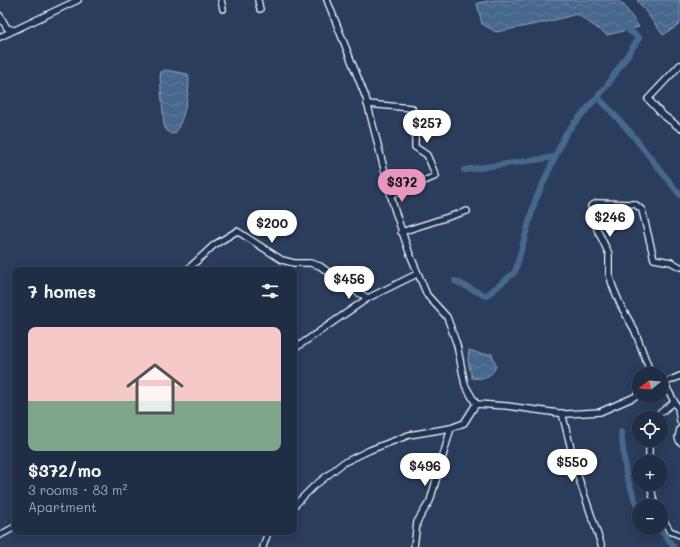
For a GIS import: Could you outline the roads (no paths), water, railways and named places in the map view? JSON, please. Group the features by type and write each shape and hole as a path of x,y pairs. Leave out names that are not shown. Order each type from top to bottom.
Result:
{"street":[{"path":"0,38 78,0"},
{"path":"221,0 223,9"},
{"path":"258,0 260,9"},
{"path":"327,0 367,104 401,232 427,295 447,317 457,345 465,385 476,404"},
{"path":"0,16 7,28 14,30"},
{"path":"680,65 648,99 663,115 680,128"},
{"path":"367,104 412,108 415,126 415,147 427,155 436,176 391,195"},
{"path":"648,367 635,331 621,306 613,287 609,274 609,254 597,229 591,206 597,203 635,204 642,210 654,259 671,262 680,267"},
{"path":"401,232 467,211"},
{"path":"190,267 214,245 237,231 282,260 294,263 310,262 320,266 351,289 368,298"},
{"path":"297,347 368,298 418,274"},
{"path":"668,381 680,376"},
{"path":"668,393 678,408 680,422"},
{"path":"476,404 507,406 562,414 600,412 632,398"},
{"path":"663,411 674,402"},
{"path":"297,503 312,487 343,463 370,450 409,435 450,428 464,423 476,404"},
{"path":"562,414 578,476 602,547"},
{"path":"414,547 417,522 430,501 450,428"},
{"path":"680,429 678,438 680,442"},
{"path":"668,528 670,531 680,535"},
{"path":"0,535 12,529"},
{"path":"263,547 266,535"}],"water":[{"path":"494,0 617,0 623,4 639,27 607,35 577,14 547,22 496,32 482,24 477,3"},
{"path":"637,0 680,0 680,24 663,35"},
{"path":"165,70 188,74 189,79 188,95 184,113 175,133 171,134 166,130 164,125 160,77 161,72"},
{"path":"469,350 481,354 492,354 496,366 490,375 483,378 472,378 468,361"}],"waterway":[{"path":"455,281 486,296 515,272 535,201 566,133 606,87 639,38 622,25"},
{"path":"598,97 631,133 680,195"},
{"path":"464,170 555,157"},
{"path":"621,432 626,474 635,499"},
{"path":"665,535 674,547"}]}
